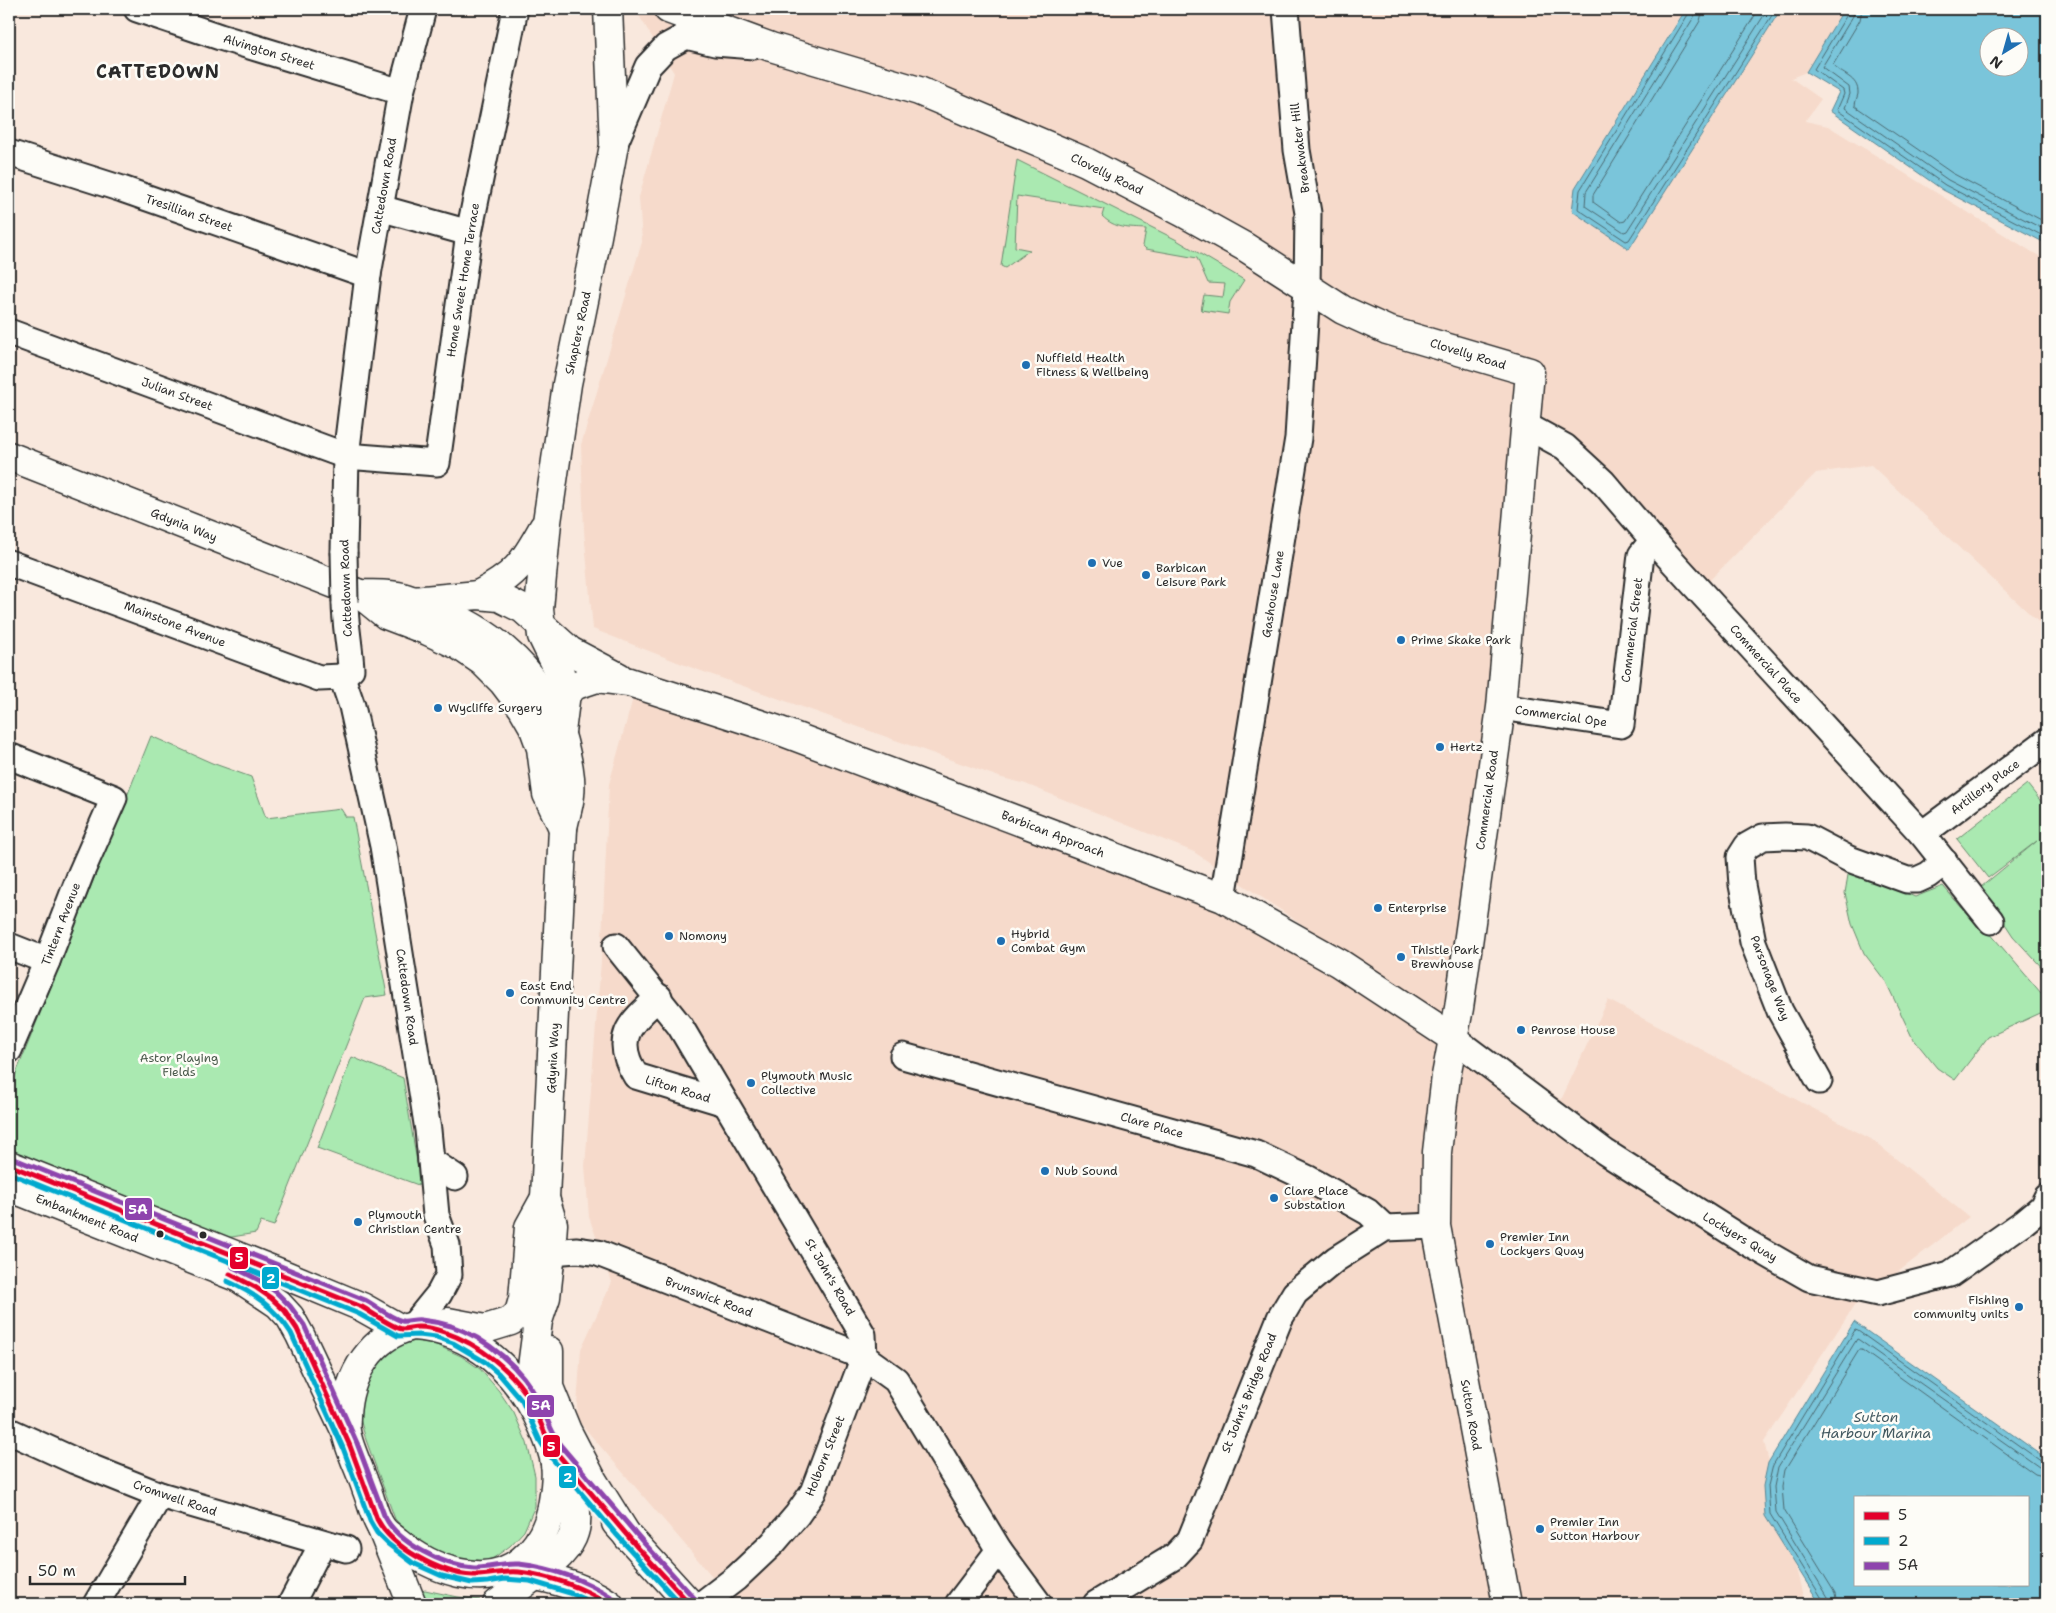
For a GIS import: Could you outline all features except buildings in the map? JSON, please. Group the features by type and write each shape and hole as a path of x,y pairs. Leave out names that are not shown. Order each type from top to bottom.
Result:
{"main road":[{"name":"Shapters Road","path":"566,693 560,673 542,636 540,609 546,522 567,384 614,145 608,9"},
{"name":"Clovelly Road","path":"668,9 771,47 919,91 1086,162 1245,247 1344,310 1386,330 1530,372"},
{"name":"Commercial Road","path":"1436,1226 1437,1152 1446,1076 1501,708 1530,372"},
{"name":"Gdynia Way","path":"9,456 360,594 386,615 428,630 458,645 482,662 503,682 522,707 533,726 541,748 547,794 563,828"},
{"name":"Shapters Road","path":"478,595 511,575 527,557 546,522"},
{"name":"Gdynia Way","path":"360,594 399,596 413,601 454,617 473,627 505,649 527,671 552,709 561,732 567,758 570,788 563,828 545,1198 553,1224 546,1298 538,1321 528,1397"},
{"name":"Barbican Approach","path":"413,601 478,595 499,597 513,603 541,623 570,651 629,682 784,732 1223,898 1339,964 1453,1038"},
{"name":"Barbican Approach","path":"566,693 576,684 597,678 629,682"},
{"path":"561,732 566,693"},
{"name":"Embankment Road","path":"9,1165 368,1310 413,1327 452,1335 474,1344 511,1375 528,1397 553,1455"},
{"name":"Embankment Road","path":"9,1187 239,1278 278,1304 290,1317 300,1335 346,1431 381,1527 412,1604"},
{"name":"Gdynia Way","path":"413,1327 441,1321 484,1329 511,1321 519,1312 523,1299 529,1227 545,1198"},
{"name":"Sutton Road","path":"1436,1226 1507,1604"},
{"path":"546,1298 550,1308 549,1387 567,1431 593,1481 628,1537"},
{"path":"346,1431 350,1387 357,1369 369,1352 383,1340 413,1327"},
{"path":"553,1455 690,1604"},
{"path":"381,1527 426,1561 445,1569 469,1574 487,1575 504,1571 522,1560 536,1546 545,1530 552,1512 555,1488 553,1455"},
{"path":"497,1604 554,1562 567,1549 575,1532 577,1518 574,1499 553,1455"},
{"path":"504,1571 537,1576 588,1591 609,1604"}],"street":[{"name":"Alvington Street","path":"137,9 220,37 401,92"},
{"name":"Cattedown Road","path":"413,1327 439,1294 449,1275 447,1245 436,1215 428,1130 383,846 352,706 342,677 350,669 350,653 345,627 344,527 346,456 368,275 401,92 423,9"},
{"name":"Home Sweet Home Terrace","path":"346,456 437,463 469,233 515,9"},
{"name":"Breakwater Hill","path":"1286,9 1297,150 1308,213 1307,288"},
{"name":"Shapters Road","path":"614,145 648,66 666,47 686,36 715,43 771,47"},
{"name":"Tresillian Street","path":"9,153 122,189 368,275"},
{"path":"380,208 469,233"},
{"name":"Gashouse Lane","path":"1223,898 1298,438 1307,288"},
{"name":"Julian Street","path":"9,332 346,456"},
{"name":"Commercial Place","path":"1524,425 1565,447 1603,482 1653,540 1922,834 1991,921"},
{"name":"Commercial Street","path":"1621,725 1641,555 1653,540"},
{"name":"Mainstone Avenue","path":"9,563 319,678 342,677"},
{"name":"Commercial Ope","path":"1501,708 1621,725"},
{"name":"Artillery Place","path":"1922,834 2047,741"},
{"name":"Tintern Avenue","path":"9,756 114,798 81,873 47,961 9,1050"},
{"name":"Parsonage Way","path":"1819,1081 1780,1011 1753,942 1742,885 1740,857 1743,851 1747,846 1763,837 1807,837 1849,859 1907,880 1917,880 1928,875 1945,862"},
{"path":"9,946 47,961"},
{"name":"St John's Road","path":"616,946 659,997 680,1026 863,1335 864,1357"},
{"name":"Lifton Road","path":"659,997 632,1024 623,1042 626,1061 636,1076 725,1103"},
{"name":"Lockyers Quay","path":"1453,1038 1605,1152 1748,1243 1809,1278 1878,1294 1950,1274 2024,1222 2042,1207 2047,1197"},
{"name":"Clare Place","path":"904,1056 1256,1154 1307,1178 1368,1212 1385,1228"},
{"path":"431,1161 455,1176"},
{"path":"1385,1228 1436,1226"},
{"name":"St John's Bridge Road","path":"1096,1604 1175,1556 1190,1540 1280,1318 1290,1302 1296,1294 1336,1259 1385,1228"},
{"name":"Brunswick Road","path":"551,1252 577,1250 598,1253 864,1357"},
{"path":"864,1357 896,1380 999,1550 1039,1604"},
{"name":"Holborn Street","path":"702,1604 736,1578 773,1543 797,1515 813,1492 864,1357"},
{"name":"Cromwell Road","path":"9,1431 75,1461 160,1495 334,1546 291,1604"},
{"path":"96,1604 160,1495"},
{"path":"958,1604 999,1550"}],"shaded area":[{"path":"635,9 1685,9 1575,188 1629,249 1781,9 1844,9 1806,72 1791,78 1821,99 1805,121 1828,126 2047,261 2047,630 1871,465 1816,473 1709,581 1629,500 1532,407 1468,1034 1561,1100 1608,1000 1871,1139 1969,1217 1854,1306 1764,1442 1805,1604 736,1604 576,1418 581,1349 612,1282 589,1217 585,1166 601,961 609,784 635,691 1192,899 1463,1032 1194,852 1023,783 1002,778 690,667 593,629 584,531 581,445 642,242 639,197 674,73"}],"green space":[{"path":"1017,160 1175,239 1244,280 1230,302 1228,314 1201,310 1204,295 1223,297 1225,284 1208,283 1197,258 1146,249 1143,246 1146,229 1117,226 1102,216 1104,209 1017,196 1015,247 1030,250 1005,268 1001,266"},
{"name":"Astor Playing Fields","path":"151,736 212,763 251,777 266,818 341,809 346,817 353,817 387,995 365,998 274,1226 261,1222 256,1233 220,1239 9,1161 9,1091"},
{"path":"2027,784 2047,809 2047,973 2013,936 1981,887 2037,841 1988,878 1957,839"},
{"path":"1849,869 1915,897 1943,886 1974,922 1983,925 2047,1000 2047,1010 1988,1037 1955,1080 1937,1068 1912,1037 1886,982 1864,953 1852,924 1845,893"},
{"path":"352,1057 403,1078 421,1186 317,1148"},
{"path":"415,1341 432,1343 461,1356 480,1369 499,1391 514,1413 527,1443 535,1476 535,1506 524,1531 510,1546 488,1562 464,1563 421,1547 395,1519 366,1440 359,1415 362,1384 387,1352 399,1345"},
{"path":"422,1591 480,1600 474,1604 427,1604"}],"water":[{"path":"1686,9 1781,9 1629,249 1572,211 1575,188"},
{"path":"1844,9 2047,9 2047,244 1943,190 1830,111 1839,92 1806,72"},
{"name":"Sutton Harbour Marina","path":"1854,1322 2047,1459 2047,1604 1820,1604 1765,1516 1763,1486 1768,1463"}],"transit line":[{"name":"5A","path":"12,1158 365,1300 397,1319 440,1323 478,1338 502,1356 523,1377 532,1389 561,1446 695,1599"},
{"name":"5","path":"9,1165 362,1307 398,1328 421,1327 438,1330 457,1337 482,1351 505,1369 524,1391 532,1403 555,1451 638,1548 690,1604"},
{"name":"2","path":"9,1173 359,1314 398,1336 419,1335 436,1337 453,1343 485,1362 499,1374 522,1401 540,1441 549,1455 616,1534 680,1604"},
{"name":"5A","path":"233,1267 259,1280 276,1292 290,1306 304,1325 357,1443 384,1515 399,1535 410,1544 449,1563 474,1568 513,1564 544,1568 580,1580 613,1598"},
{"name":"5","path":"230,1274 271,1298 285,1311 297,1329 350,1446 377,1519 394,1540 419,1558 447,1570 473,1575 513,1572 543,1576 577,1587 609,1604"},
{"name":"2","path":"227,1281 263,1302 278,1316 291,1333 343,1448 370,1521 377,1533 388,1544 413,1563 442,1576 472,1583 505,1579 530,1581 570,1593 595,1604"}],"place":[{"name":"Nuffield Health Fitness & Wellbeing","path":"1026,365"},
{"name":"Vue","path":"1092,563"},
{"name":"Barbican Leisure Park","path":"1146,575"},
{"name":"Prime Skake Park","path":"1401,640"},
{"name":"Wycliffe Surgery","path":"438,708"},
{"name":"Hertz","path":"1440,747"},
{"name":"Enterprise","path":"1378,908"},
{"name":"Nomony","path":"669,936"},
{"name":"Hybrid Combat Gym","path":"1001,941"},
{"name":"Thistle Park Brewhouse","path":"1401,957"},
{"name":"East End Community Centre","path":"510,993"},
{"name":"Penrose House","path":"1521,1030"},
{"name":"Plymouth Music Collective","path":"751,1083"},
{"name":"Nub Sound","path":"1045,1171"},
{"name":"Clare Place Substation","path":"1274,1198"},
{"name":"Plymouth Christian Centre","path":"358,1222"},
{"name":"Premier Inn Lockyers Quay","path":"1490,1244"},
{"name":"Fishing community units","path":"2019,1307"},
{"name":"Premier Inn Sutton Harbour","path":"1540,1529"}],"district":[{"name":"CATTEDOWN","path":"158,72"}]}
